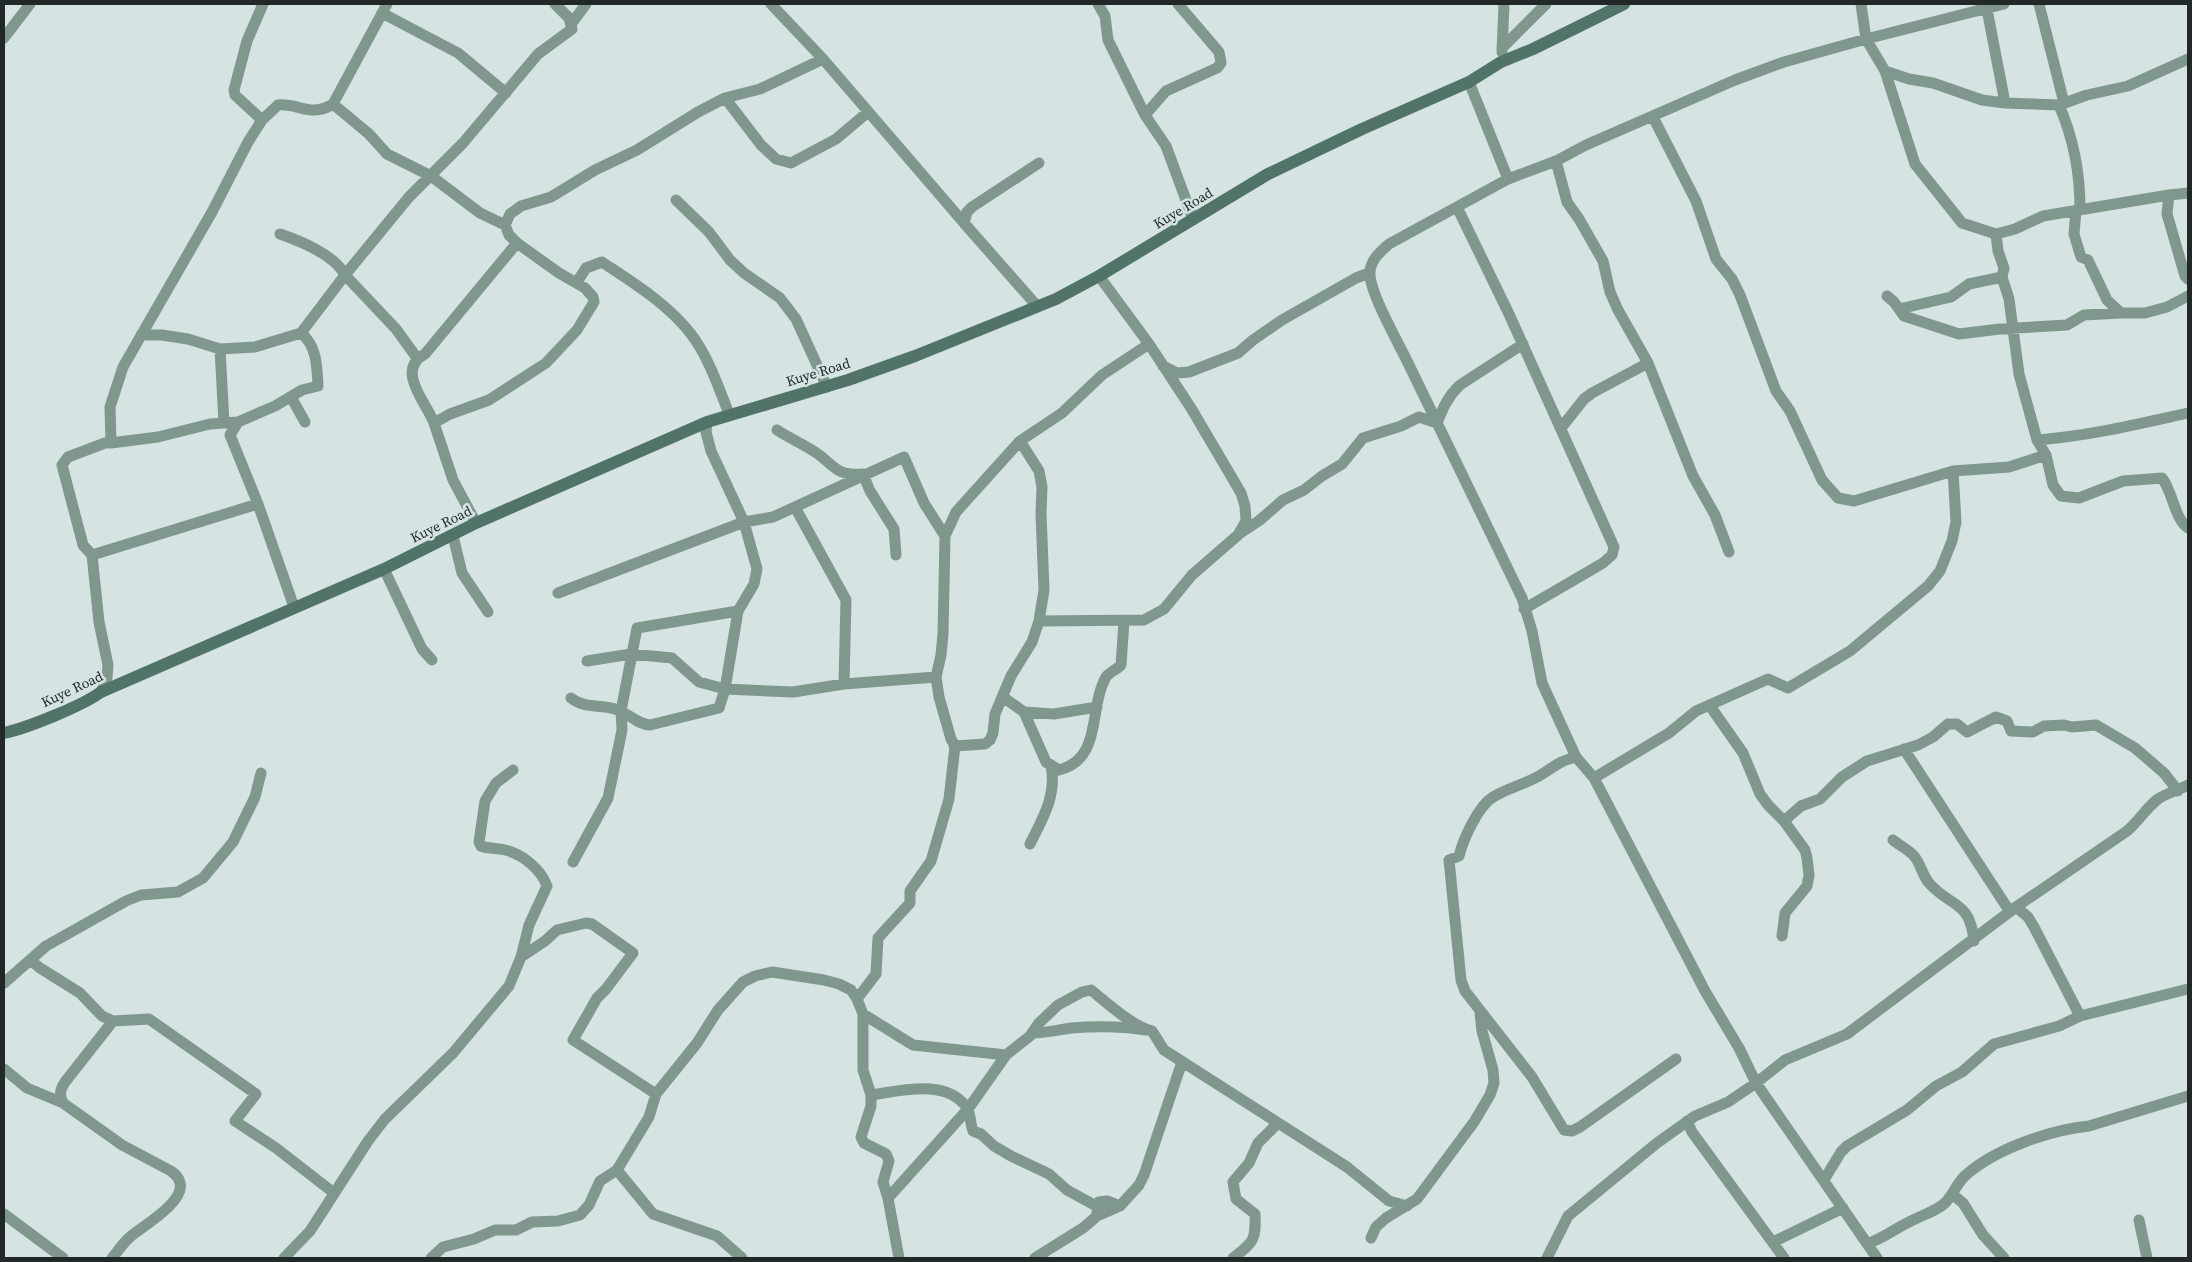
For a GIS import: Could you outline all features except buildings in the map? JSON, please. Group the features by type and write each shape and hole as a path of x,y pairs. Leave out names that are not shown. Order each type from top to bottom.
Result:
{"street":[{"path":"4,38 30,4"},
{"path":"262,120 235,95 234,90 247,41 263,4"},
{"path":"555,4 569,18 572,24"},
{"path":"142,335 162,335 188,339 220,349 255,347 301,333 387,222 431,176 538,54 572,29 572,24 586,4"},
{"path":"771,4 823,59 1037,306"},
{"path":"1099,4 1105,16 1108,40 1145,115 1166,146 1193,219"},
{"path":"1145,115 1166,91 1217,68 1221,63 1219,52 1178,4"},
{"path":"1501,62 1504,4"},
{"path":"1502,48 1546,4"},
{"name":"Kuye Road","path":"4,733 17,730 94,697 101,692 384,569 476,523 706,422 827,386 915,356 1037,306 1099,276 1268,174 1362,129 1469,82 1501,62 1533,49 1624,4"},
{"path":"1861,4 1866,39 1885,71 1915,164 1962,223 1996,234 2015,229 2043,216 2188,193"},
{"path":"1877,1258 1756,1083 1739,1048 1704,991 1594,778 1576,756 1542,683 1532,631 1522,598 1379,301 1372,286 1369,273 1373,261 1385,248 1508,179 1556,161 1586,145 1735,80 1784,62 1987,6 2004,4"},
{"path":"2039,4 2079,177 2078,210 2074,234 2081,257 2088,260 2107,300 2121,313"},
{"path":"1987,6 2005,103"},
{"path":"111,443 110,407 123,367 262,120 278,105 287,104 302,110 315,111 332,104 385,8 458,53 506,92"},
{"path":"505,225 510,214 520,206 551,197 595,170 637,150 676,125 725,98 760,90 823,59"},
{"path":"1885,71 1908,79 1933,83 1982,100 2005,103 2061,104 2087,95 2128,86 2188,59"},
{"path":"1469,82 1508,179"},
{"path":"725,98 761,145 776,159 791,162 836,139 868,112"},
{"path":"332,104 369,134 387,154 431,176 480,213 505,225 509,235 517,243 559,273 577,282 593,297 594,302 577,330 552,357 532,374 489,400 450,414 434,423"},
{"path":"1653,117 1696,201 1716,259 1732,279 1740,295 1776,391 1790,411 1822,480 1838,498 1854,501 1953,471 2009,467 2046,455"},
{"path":"1556,161 1567,202 1603,261 1610,292 1648,363 1693,476 1715,514 1729,552"},
{"path":"964,222 966,212 972,207 1039,163"},
{"path":"2168,195 2167,214 2185,276 2188,279"},
{"path":"676,200 709,232 730,260 784,303 796,319 827,386"},
{"path":"1457,207 1523,344 1614,547 1612,555 1603,564 1524,609"},
{"path":"280,234 303,242 341,267 345,275 396,329 417,358"},
{"path":"1996,234 1998,251 2004,268 2002,277 2009,299 2019,374 2037,440 2046,455 2053,485 2061,496 2079,498 2124,481 2162,478 2167,484 2181,521 2188,528"},
{"path":"476,523 453,480 434,423 424,406 411,370 417,358 425,354 517,243"},
{"path":"577,282 586,268 594,263 602,262 659,304 690,333 698,345 730,414"},
{"path":"1161,365 1178,373 1189,372 1238,353 1282,320 1356,278 1369,273"},
{"path":"1099,276 1149,344 1191,408 1241,492 1246,520 1238,535"},
{"path":"1899,308 1951,297 1969,284 2002,277"},
{"path":"1886,296 1899,308 1904,316 1959,334 2067,325 2084,314 2145,313 2167,307 2188,296"},
{"path":"101,692 107,678 108,665 98,622 92,555 83,544 62,465 68,458 104,443 158,437 198,426 238,422 274,406 302,390 318,386 314,349 310,340 301,333"},
{"path":"857,999 876,974 878,938 910,903 910,891 931,861 949,800 954,746 939,697 936,677 943,634 945,536 956,512 1020,441 1062,413 1102,376 1149,344"},
{"path":"1437,423 1451,393 1468,378 1523,344"},
{"path":"220,349 224,423"},
{"path":"1561,428 1584,398 1648,363"},
{"path":"291,397 305,422"},
{"path":"2037,440 2073,437 2188,413"},
{"path":"1038,620 1144,620 1156,614 1192,576 1238,535 1260,520 1283,500 1304,490 1342,464 1363,438 1401,426 1419,417 1437,423"},
{"path":"238,422 230,435 258,504 294,607"},
{"path":"571,698 579,705 614,708 642,724 650,725 719,708 725,689 738,611 754,584 757,569 744,522 711,451 706,432 706,422"},
{"path":"777,430 816,453 838,471 850,475 863,474"},
{"path":"954,746 985,744 990,740 993,733 995,714 1011,676 1032,642 1038,620 1044,590 1041,514 1042,487 1039,471 1020,441"},
{"path":"558,593 744,522 773,517 863,474 904,457 924,503 945,536"},
{"path":"1594,778 1668,733 1696,711 1741,690 1768,679 1788,688 1850,651 1928,586 1940,571 1952,541 1956,522 1953,471"},
{"path":"863,474 874,497 894,529 896,555"},
{"path":"92,555 258,504"},
{"path":"794,507 846,600 844,684"},
{"path":"453,536 462,573 488,612"},
{"path":"384,569 422,649 432,660"},
{"path":"573,862 608,798 622,730 621,711 637,628 738,611"},
{"path":"1003,697 1024,712 1046,762 1059,770 1078,761 1087,750 1106,676 1121,665 1124,620"},
{"path":"587,661 631,654 672,658 699,682 725,689 793,692 844,684 936,677"},
{"path":"1710,706 1743,753 1760,794 1784,821 1805,850 1809,875 1803,893 1785,913 1782,936"},
{"path":"1024,712 1054,714 1097,707"},
{"path":"1784,821 1801,806 1820,800 1842,777 1868,761 1918,745 1933,737 1948,724 1957,724 1967,732 1996,717 2007,721 2011,731 2020,732 2033,732 2044,726 2064,725 2072,727 2096,725 2135,748 2183,788"},
{"path":"1904,749 2013,910 2028,917 2080,1016"},
{"path":"1576,756 1559,761 1540,776 1494,796 1486,802 1462,844 1459,856 1449,860 1461,980 1465,991 1532,1077 1564,1130 1572,1131 1580,1127 1676,1059"},
{"path":"1030,844 1053,791 1052,766"},
{"path":"284,1258 310,1231 368,1141 385,1119 453,1053 509,986 521,957 529,925 546,886 544,879 536,869 514,853 481,846 479,834 485,801 496,783 513,770"},
{"path":"4,982 62,936 126,901 141,895 178,892 203,878 233,842 255,797 261,773"},
{"path":"1547,1258 1568,1216 1576,1208 1687,1121 1728,1102 1785,1060 1847,1034 2013,910 2136,824 2147,808 2160,797 2183,788"},
{"path":"1892,840 1914,855 1930,884 1960,907 1969,917 1972,923 1974,941"},
{"path":"521,957 545,941 557,930 586,923 592,924 633,953 597,998 573,1040 656,1094"},
{"path":"30,960 80,993 102,1016 113,1021 149,1019 256,1094 235,1121 276,1148 334,1193"},
{"path":"431,1258 443,1247 474,1239 495,1230 516,1230 532,1222 558,1222 580,1215 590,1205 600,1181 617,1170 649,1117 656,1094 697,1043 718,1010 743,982 755,976 772,972 824,980 851,990 857,999 863,1014 863,1070 871,1095 871,1106 861,1137 864,1143 886,1154 889,1161 883,1182 902,1256"},
{"path":"1824,1180 1840,1152 1847,1146 1907,1110 1936,1086 1962,1072 1994,1044 2059,1026 2080,1016 2188,989"},
{"path":"888,1198 968,1109 1006,1055 1032,1033 1039,1023 1058,1005 1082,992 1091,990 1116,1011 1145,1029 1152,1031 1164,1050 1347,1167 1389,1201 1407,1206"},
{"path":"1371,1238 1376,1227 1386,1218 1417,1199 1474,1122 1490,1095 1494,1083 1493,1070 1482,1031 1480,1010"},
{"path":"863,1014 913,1045 1006,1055"},
{"path":"63,1103 60,1096 65,1082 113,1021"},
{"path":"1032,1033 1049,1033 1071,1028 1124,1027 1152,1031"},
{"path":"1034,1258 1083,1228 1098,1212 1120,1206 1139,1185 1182,1062"},
{"path":"4,1069 27,1088 63,1103 122,1145 171,1171 179,1178 181,1184 177,1198 128,1239 112,1258"},
{"path":"871,1095 914,1089 937,1090 955,1097 968,1109 973,1131 981,1134 994,1146 1011,1156 1049,1174 1098,1212"},
{"path":"1868,1244 1884,1238 1909,1222 1944,1204 1964,1176 1994,1156 2020,1143 2074,1128 2089,1126 2188,1096"},
{"path":"1687,1121 1692,1132 1784,1258"},
{"path":"1233,1258 1246,1248 1256,1234 1255,1214 1236,1199 1232,1182 1249,1163 1258,1143 1277,1124"},
{"path":"617,1170 653,1214 717,1236 742,1258"},
{"path":"1952,1194 1963,1204 1983,1235 2004,1258"},
{"path":"1773,1242 1843,1208"},
{"path":"4,1214 63,1258"},
{"path":"2139,1220 2147,1258"}]}
